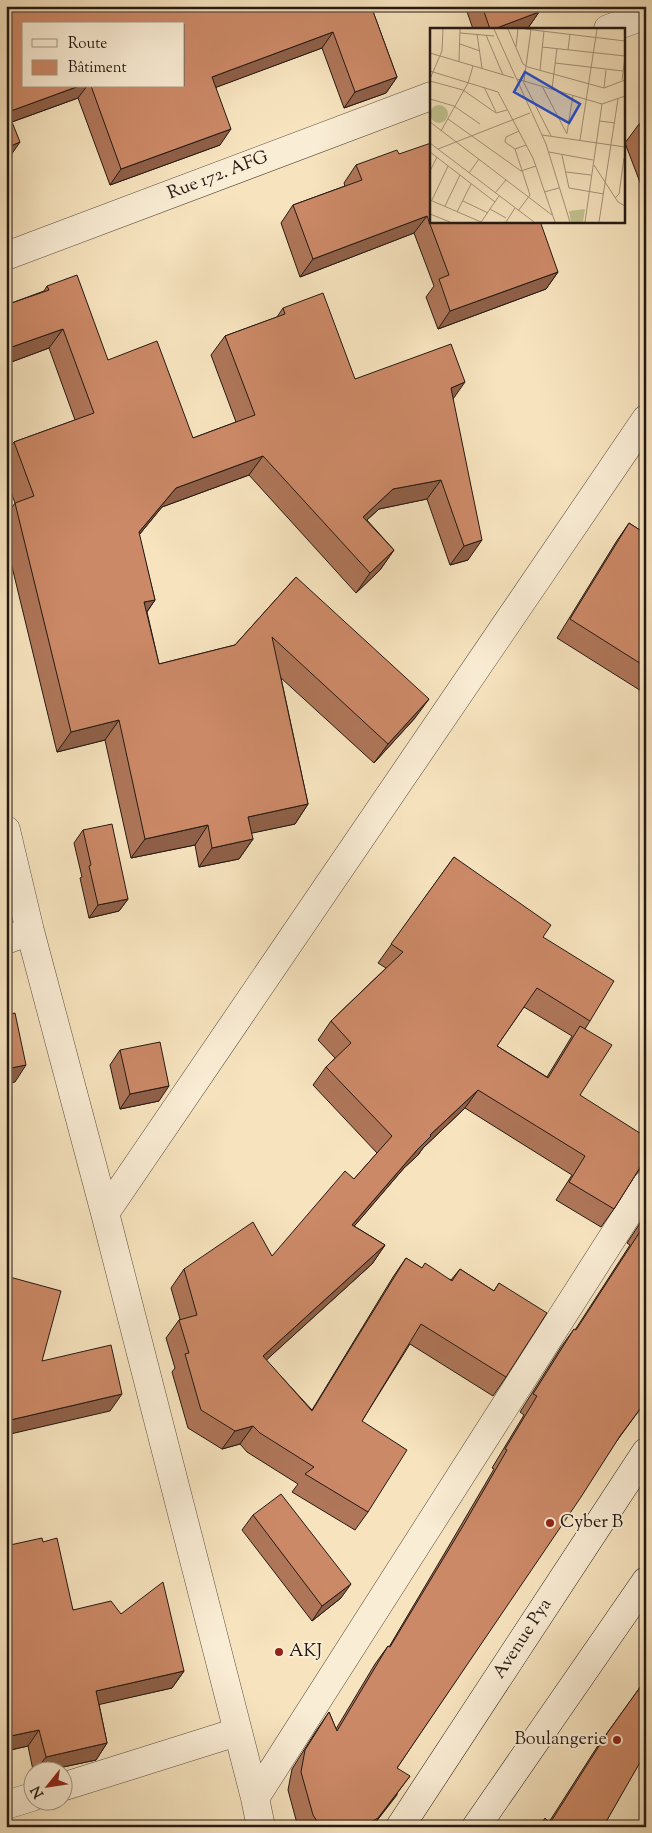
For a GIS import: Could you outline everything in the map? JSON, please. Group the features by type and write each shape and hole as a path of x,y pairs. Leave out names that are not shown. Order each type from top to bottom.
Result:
{"street":[{"path":"611,28 646,15"},
{"name":"Rue 172. AFG","path":"6,256 430,96"},
{"path":"105,1213 646,419"},
{"path":"6,830 18,935 105,1213 261,1827"},
{"path":"255,1798 646,1186"},
{"name":"Avenue Pya","path":"400,1827 646,1452"},
{"path":"476,1827 646,1581"},
{"path":"72,1784 237,1732"},
{"path":"6,1805 22,1800"}],"building":[{"path":"6,6 371,6 397,77 355,92 333,32 212,77 231,129 121,169 92,88 185,88 185,22 22,22 22,88 74,88 8,112 20,142 6,148"},
{"path":"482,6 537,6 539,12 497,28 490,28"},
{"path":"646,122 646,144 639,124"},
{"path":"430,143 430,222 540,222 558,272 450,311 439,279 449,275 427,216 313,259 293,205 362,180 356,165 397,150 399,154"},
{"path":"77,275 108,360 157,341 193,438 255,415 225,336 285,314 283,308 323,293 355,379 451,344 465,382 451,388 482,540 464,546 441,480 393,489 363,517 394,550 370,573 263,456 176,488 139,532 155,600 144,602 159,664 235,645 296,577 429,699 388,744 272,637 308,804 248,817 253,839 212,848 208,825 145,839 119,720 71,732 15,503 34,496 14,442 94,413 63,329 6,349 6,305 49,290 47,286"},
{"path":"629,523 646,534 646,667 570,619"},
{"path":"112,824 128,899 98,905 83,830"},
{"path":"454,857 551,925 543,937 614,981 590,1021 537,988 497,1046 548,1078 580,1026 612,1045 580,1095 646,1137 646,1158 614,1209 569,1182 585,1156 478,1090 430,1135 352,1225 385,1245 263,1356 312,1411 406,1258 422,1268 425,1263 452,1281 460,1269 494,1291 499,1283 547,1313 506,1377 421,1324 362,1421 407,1450 368,1512 305,1474 314,1467 260,1433 253,1426 235,1431 201,1410 185,1354 189,1353 179,1320 197,1315 184,1269 253,1222 272,1256 345,1171 354,1179 392,1136 326,1067 351,1043 331,1021 403,952 391,944"},
{"path":"15,1013 26,1065 6,1069 6,1015"},
{"path":"160,1042 169,1086 130,1094 120,1050"},
{"path":"646,1216 646,1401 620,1436 581,1497 397,1768 410,1776 378,1818 362,1827 321,1827 313,1815 301,1772 305,1750 329,1712 337,1731 463,1526 507,1450 505,1449 537,1396 533,1394 574,1329 576,1330 643,1227 640,1225"},
{"path":"6,1276 61,1291 42,1361 111,1345 122,1394 6,1421"},
{"path":"281,1494 351,1584 322,1606 253,1515"},
{"path":"6,1527 10,1545 42,1538 43,1542 57,1538 73,1610 111,1601 121,1614 163,1582 184,1671 96,1691 107,1743 46,1757 39,1730 6,1737"},
{"path":"646,1679 646,1752 603,1827 539,1827 545,1818 550,1823 608,1732"}],"place":[{"name":"Cyber B","path":"550,1523"},
{"name":"AKJ","path":"279,1652"},
{"name":"Boulangerie","path":"617,1740"}]}
